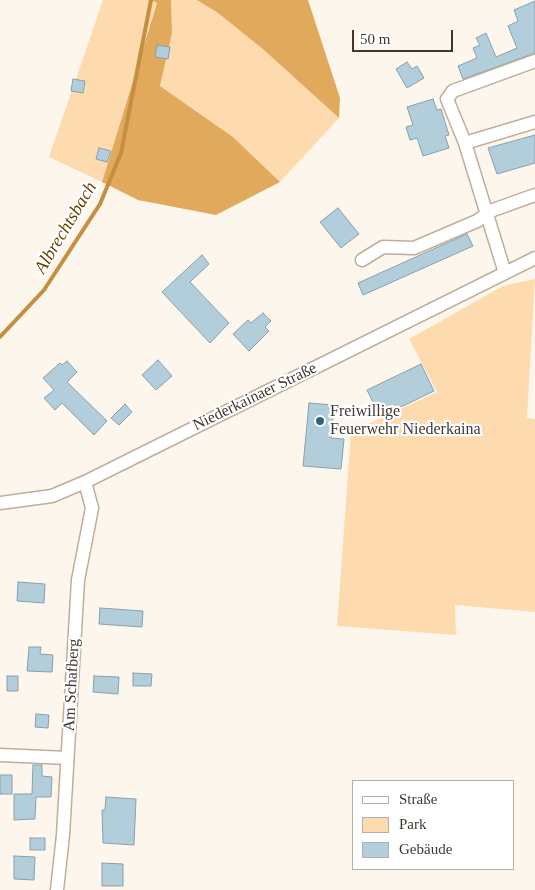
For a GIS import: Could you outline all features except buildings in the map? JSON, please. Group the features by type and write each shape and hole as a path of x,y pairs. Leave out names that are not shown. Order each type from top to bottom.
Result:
{"street":[{"path":"505,273 465,142 448,99 453,91 535,61"},
{"path":"465,142 535,122"},
{"path":"362,260 383,247 414,248 486,214 535,195"},
{"name":"Niederkainaer Straße","path":"0,503 52,496 85,482 535,258"},
{"name":"Am Schafberg","path":"57,890 63,835 78,580 92,508 85,482"},
{"path":"0,755 68,758"}],"green space":[{"path":"103,0 151,0 157,2 102,182 49,157"},
{"path":"171,0 197,0 218,13 264,50 339,118 280,182 233,137 160,86 172,33"},
{"path":"535,279 527,418 535,419 535,612 455,605 456,635 337,626 351,432 437,392 409,339 503,286"}],"shaded area":[{"path":"151,0 171,0 172,33 160,86 233,137 280,182 216,215 138,200 102,182 157,3"},
{"path":"197,0 308,0 340,98 339,118 264,50 218,13"}],"waterway":[{"name":"Albrechtsbach","path":"0,337 44,290 100,204 121,153 151,0"}],"place":[{"name":"Freiwillige Feuerwehr Niederkaina","path":"320,421"}]}
